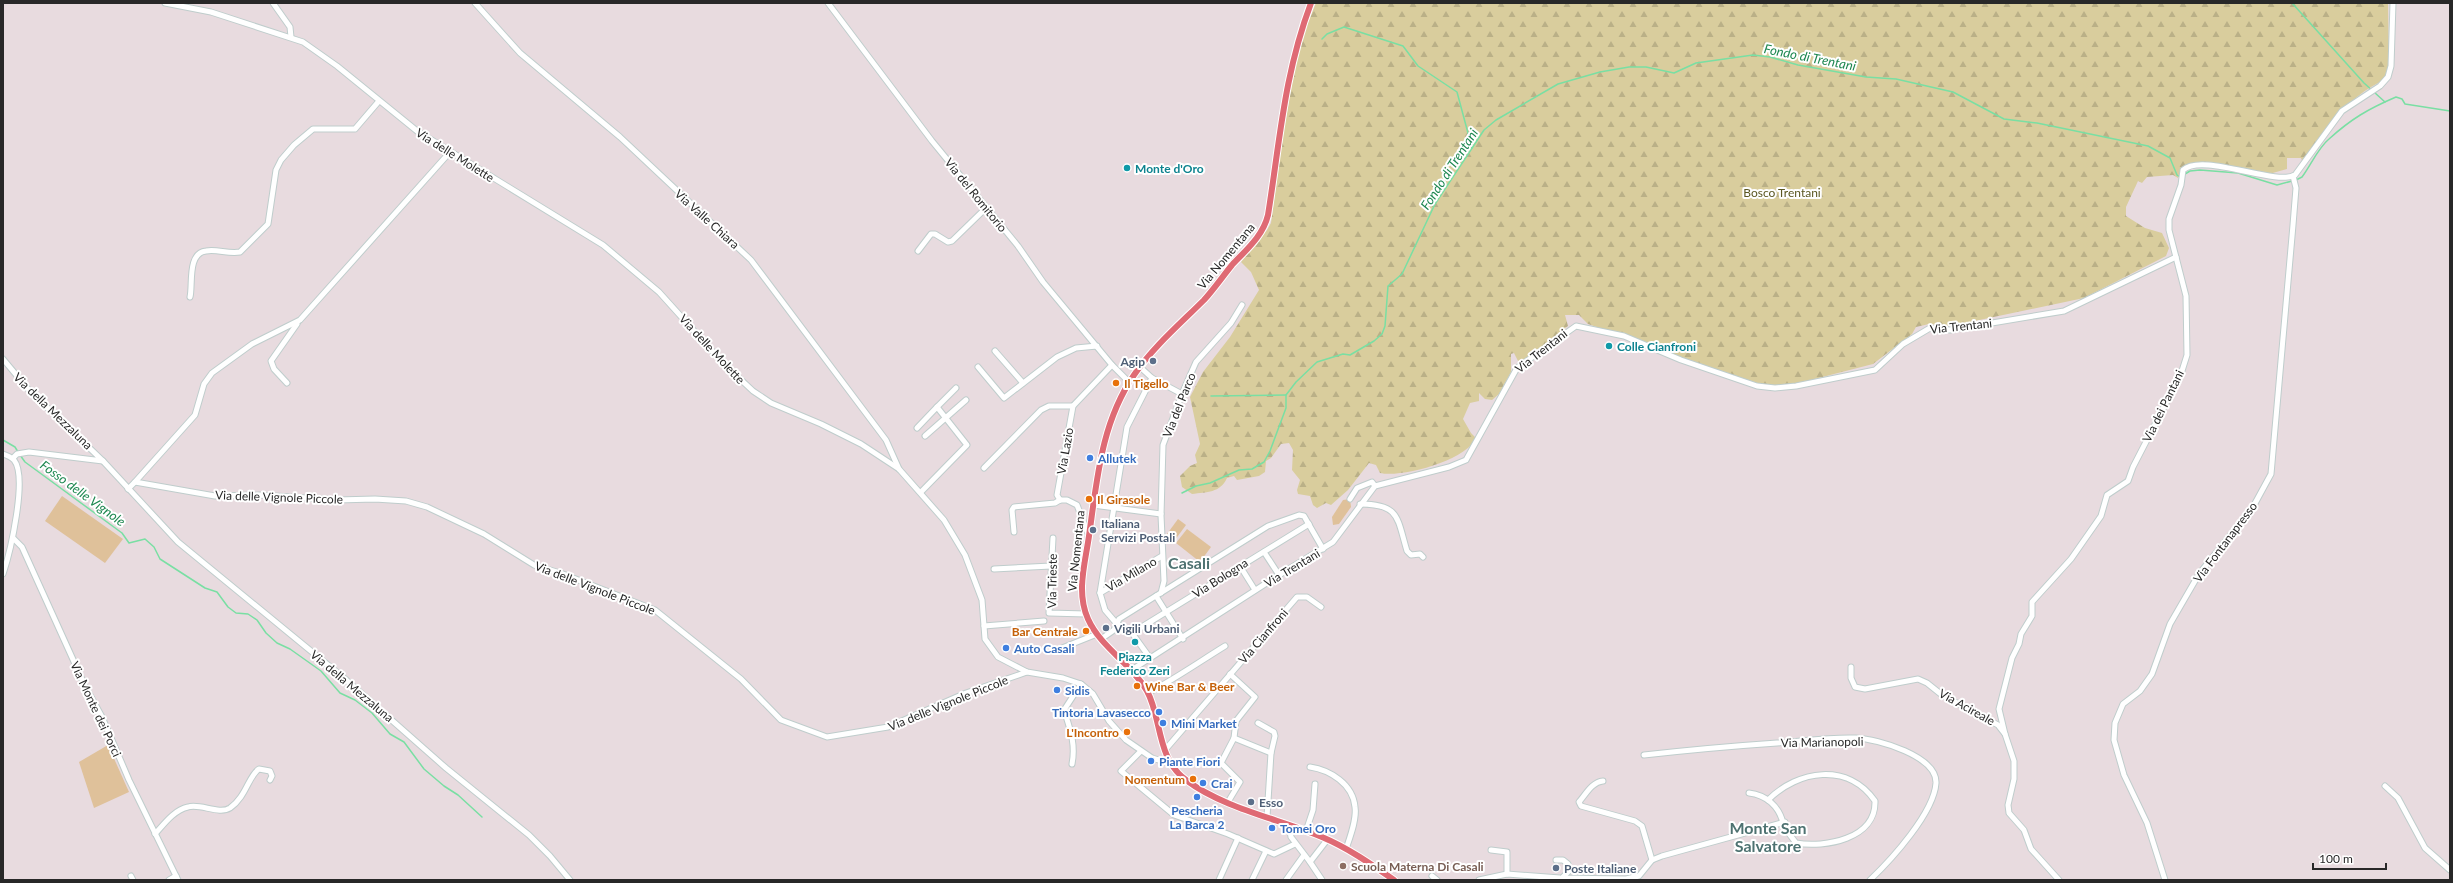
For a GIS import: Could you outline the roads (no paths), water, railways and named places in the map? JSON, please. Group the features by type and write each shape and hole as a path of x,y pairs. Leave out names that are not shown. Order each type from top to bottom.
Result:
{"main road":[{"name":"Via Nomentana","path":"1311,3 1298,37 1291,66 1283,107 1268,215 1263,229 1206,297 1157,346 1129,382 1107,431 1093,505 1081,586 1086,614 1097,634 1148,693 1165,750 1173,764 1184,778 1198,788 1228,802 1306,831 1346,849 1394,880"}],"street":[{"name":"Via delle Molette","path":"165,3 212,12 291,37 314,48 410,126 450,152 587,234 625,262 659,292 723,362 753,391 772,403 861,444 899,469 921,492 944,520 965,555 980,593 985,639 996,655 1005,662 1027,672 1063,678 1081,684 1093,694 1109,721 1126,740 1152,758 1173,764"},
{"path":"273,3 290,27 291,37"},
{"name":"Via Valle Chiara","path":"475,3 515,48 620,137 751,260 886,440 899,469"},
{"name":"Via del Romitorio","path":"828,3 986,208 1018,246 1043,282 1112,365 1129,382"},
{"path":"2294,179 2342,111 2380,86 2388,77 2391,66 2393,3"},
{"path":"190,297 193,263 198,254 206,251 240,252 267,227 272,212 277,167 304,135 315,129 355,129 379,101"},
{"path":"287,383 274,369 272,359 302,317 450,152"},
{"name":"Via dei Pantani","path":"2005,734 1999,709 2012,658 2019,644 2021,634 2032,616 2032,602 2071,559 2101,516 2107,495 2128,481 2133,467 2181,374 2187,355 2186,296 2169,230 2169,219 2185,168 2200,166 2223,167 2269,176 2294,179"},
{"name":"Via Fontanapresso","path":"2165,880 2147,823 2124,776 2114,740 2114,728 2123,704 2140,691 2151,676 2170,624 2200,574 2211,557 2250,512 2271,474 2293,225 2294,179"},
{"path":"918,250 931,234 935,234 946,242 952,241 986,208"},
{"name":"Via Trentani","path":"1130,671 1183,639 1255,590 1324,549 1333,542 1360,504 1376,486 1449,468 1466,460 1517,368 1576,326 1624,336 1681,360 1757,386 1775,388 1796,386 1875,370 1903,344 1930,328 1950,330 2064,311 2176,257"},
{"name":"Via del Parco","path":"1161,593 1164,581 1161,514 1163,445 1196,362 1231,323 1242,305"},
{"path":"128,489 195,415 204,384 215,371 252,344 294,324 302,317"},
{"path":"978,367 1004,398 1057,357 1076,348 1097,346"},
{"path":"995,350 1023,383"},
{"name":"Via della Mezzaluna","path":"3,359 28,389 104,461 132,494 178,542 345,679 446,768 529,835 550,856 570,880"},
{"path":"984,468 1041,410 1048,406 1074,406 1112,365"},
{"path":"1140,367 1152,378 1182,394"},
{"path":"1150,658 1132,633 1117,624 1105,610 1100,593 1127,426 1152,378"},
{"path":"917,428 956,388"},
{"path":"926,436 966,400"},
{"name":"Via Lazio","path":"1060,500 1057,495 1074,406"},
{"path":"921,492 967,446 937,407"},
{"name":"Via della Mezzaluna","path":"13,458 17,454 28,452 104,461"},
{"path":"3,454 13,458 18,474 18,495 13,538 3,574"},
{"name":"Via delle Vignole Piccole","path":"134,482 210,495 260,495 337,500 387,500 427,506 484,534 534,565 564,574 655,610 741,679 781,720 829,737 886,728 966,694 1027,672"},
{"path":"1350,499 1357,488 1372,482 1376,486"},
{"path":"1014,532 1012,510 1014,507 1055,503 1060,500 1067,500 1077,505 1089,536"},
{"path":"1360,504 1386,507 1393,511 1397,517 1407,551 1411,555 1420,554 1423,557"},
{"path":"1093,505 1161,514"},
{"path":"1101,639 1114,630 1119,619 1268,526 1299,515 1304,516 1324,549"},
{"name":"Via Bologna","path":"1132,633 1309,524"},
{"name":"Via Monte dei Porci","path":"13,538 22,547 155,834 177,878"},
{"name":"Via Trieste","path":"1052,538 1049,613 1086,614"},
{"path":"1264,552 1279,575"},
{"name":"Via Milano","path":"1100,593 1162,556"},
{"path":"994,569 1051,566"},
{"path":"1240,566 1255,590"},
{"path":"1156,596 1183,639"},
{"name":"Via Cianfroni","path":"1165,750 1297,597 1307,597 1321,607"},
{"path":"984,626 1044,621"},
{"path":"1062,648 1097,634"},
{"path":"1148,693 1180,677 1192,666 1226,646"},
{"name":"Via Acireale","path":"1851,667 1851,678 1855,686 1865,689 1918,679 1927,683 1942,695 1998,725 2005,734 2014,761 2014,779 2008,805 2009,813 2024,830 2032,848 2059,880"},
{"path":"1228,802 1240,782 1221,762 1234,738 1236,721 1255,697 1230,674"},
{"path":"1072,764 1074,751 1073,738 1064,710 1081,684"},
{"path":"1258,723 1274,732 1275,736 1271,753 1267,817"},
{"path":"1234,738 1271,753"},
{"name":"Via Marianopoli","path":"1644,755 1821,739 1858,738 1884,743 1921,760 1934,775 1936,784 1930,800 1912,834 1870,880"},
{"path":"1142,751 1121,772 1174,815 1238,838 1266,851 1279,853 1296,844"},
{"path":"1310,766 1320,768 1333,775 1345,784 1352,797 1356,807 1346,849"},
{"path":"155,834 173,815 187,807 202,806 223,810 230,808 245,793 253,774 259,769 270,771 272,776 270,780"},
{"path":"1749,793 1759,794 1768,800 1776,807 1788,835 1796,843 1809,845 1836,842 1859,832 1875,811 1875,801 1860,786 1833,773 1799,780 1786,786 1768,800"},
{"path":"1603,781 1598,781 1590,787 1579,802 1581,806 1638,823 1644,833 1652,860"},
{"path":"1306,831 1313,810 1315,784"},
{"path":"2386,786 2398,798 2425,848 2450,870"},
{"path":"1479,880 1507,874 1560,878 1626,879 1639,876 1652,860 1783,823"},
{"path":"1289,825 1296,844 1310,861 1322,880"},
{"path":"1219,880 1238,838"},
{"path":"1310,861 1327,840"},
{"path":"1490,850 1507,852 1507,874"},
{"path":"1252,880 1266,851"},
{"path":"1286,880 1304,855"},
{"path":"1556,860 1563,860 1568,864 1567,875 1560,878"},
{"path":"1432,876 1437,880"},
{"path":"169,880 177,878"}],"waterway":[{"path":"2292,3 2364,83 2385,102"},
{"path":"1322,39 1327,34 1344,27 1403,46 1418,66 1457,92 1472,148"},
{"name":"Fondo di Trentani","path":"1182,493 1196,486 1210,483 1239,470 1252,469 1264,462 1270,451 1286,408 1286,395 1296,382 1317,362 1343,354 1350,355 1374,341 1382,334 1385,326 1388,286 1402,274 1435,204 1484,130 1496,120 1558,84 1600,72 1629,67 1646,67 1674,73 1696,63 1753,55 1770,57 1798,65 1866,77 1896,79 1953,92 2004,119 2037,123 2148,146 2170,158 2177,175 2180,177 2190,171 2200,170 2238,173 2277,185 2292,181"},
{"path":"2296,180 2302,177 2321,147 2337,132 2360,115 2386,101 2396,97 2402,99 2405,104 2450,111"},
{"path":"1211,396 1286,395"},
{"name":"Fosso delle Vignole","path":"3,440 15,447 18,452"},
{"name":"Fosso delle Vignole","path":"20,455 25,462 122,533 129,543 145,539 154,547 160,559 205,588 217,592 228,607 236,613 248,614 257,620 266,633 277,643 290,649 321,671 340,693 355,700 372,713 390,734 404,742 424,769 444,786 458,795 482,817"}],"place":[{"name":"Monte d'Oro","path":"1127,168"},
{"name":"Colle Cianfroni","path":"1609,346"},
{"name":"Agip","path":"1153,361"},
{"name":"Il Tigello","path":"1116,383"},
{"name":"Allutek","path":"1090,458"},
{"name":"Il Girasole","path":"1089,499"},
{"name":"Italiana Servizi Postali","path":"1093,530"},
{"name":"Vigili Urbani","path":"1106,628"},
{"name":"Bar Centrale","path":"1086,631"},
{"name":"Piazza Federico Zeri","path":"1135,642"},
{"name":"Auto Casali","path":"1006,648"},
{"name":"Wine Bar & Beer","path":"1137,686"},
{"name":"Sidis","path":"1057,690"},
{"name":"Tintoria Lavasecco","path":"1159,712"},
{"name":"Mini Market","path":"1163,723"},
{"name":"L'Incontro","path":"1127,732"},
{"name":"Piante Fiori","path":"1151,761"},
{"name":"Nomentum","path":"1193,779"},
{"name":"Crai","path":"1203,783"},
{"name":"Pescheria La Barca 2","path":"1197,797"},
{"name":"Esso","path":"1251,802"},
{"name":"Tomei Oro","path":"1272,828"},
{"name":"Scuola Materna Di Casali","path":"1343,866"},
{"name":"Poste Italiane","path":"1556,868"}],"district":[{"name":"Casali","path":"1189,562"},
{"name":"Monte San Salvatore","path":"1768,836"}],"park label":[{"name":"Bosco Trentani","path":"1782,192"}]}
